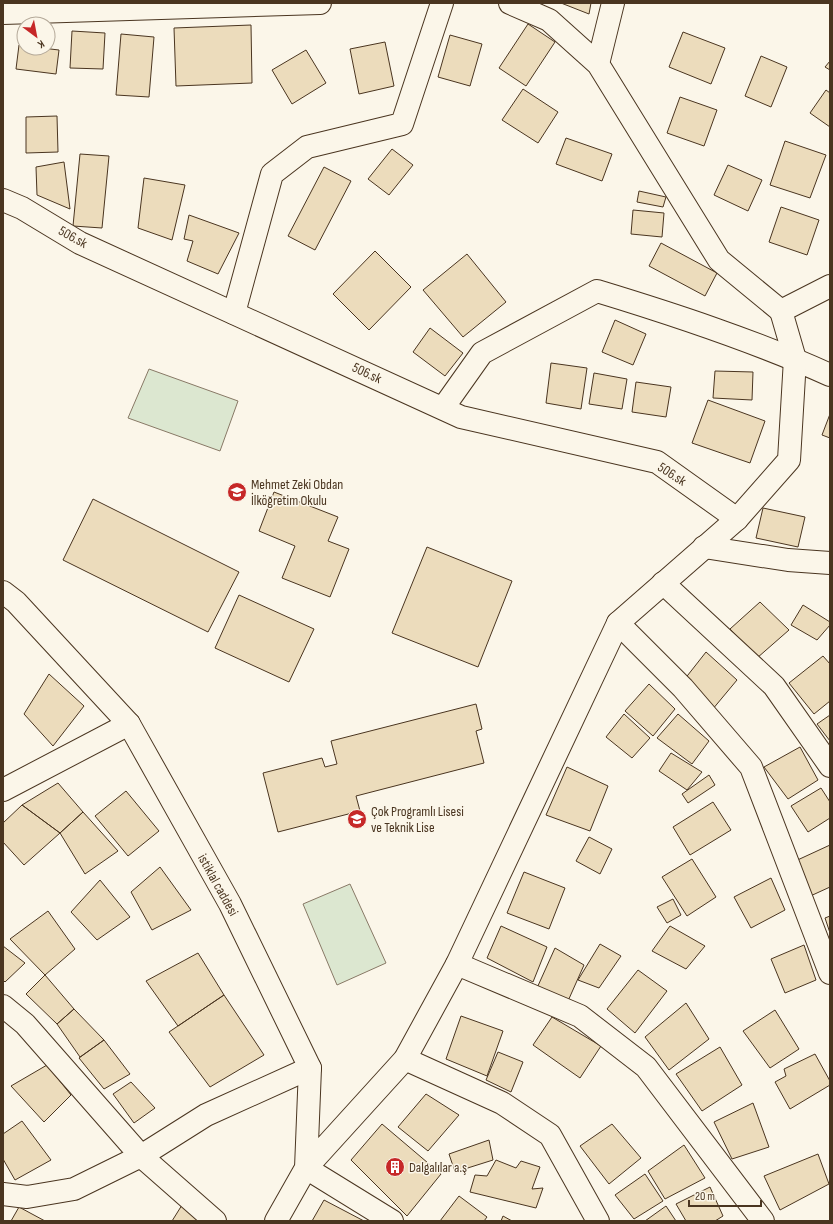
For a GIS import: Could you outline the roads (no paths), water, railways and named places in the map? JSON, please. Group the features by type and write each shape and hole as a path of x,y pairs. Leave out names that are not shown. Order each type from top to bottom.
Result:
{"street":[{"path":"3,13 320,3"},
{"path":"234,313 272,174 307,147 402,124 442,3"},
{"path":"392,1221 306,1168 405,1059 457,964 618,623 737,519 788,460 795,359 781,311 719,260 598,64 549,20 510,3"},
{"path":"598,64 613,3"},
{"name":"506.sk","path":"3,200 22,208 80,242 460,417 657,462 737,519"},
{"path":"781,311 830,286"},
{"path":"443,408 482,353 597,291 660,310 795,359 830,375"},
{"path":"704,547 788,560 830,563"},
{"path":"663,583 774,686 830,766"},
{"name":"istiklal caddesi","path":"3,592 16,602 129,724 230,904 310,1068 306,1168 276,1221"},
{"path":"618,623 683,688 751,767 830,973"},
{"path":"3,790 129,724"},
{"path":"457,964 580,1016 646,1067 761,1220"},
{"path":"3,1006 25,1024 141,1156 215,1221"},
{"path":"405,1059 502,1103 550,1135 598,1221"},
{"path":"3,1194 27,1197 74,1188 141,1156 206,1115 310,1068"}],"place":[{"name":"Mehmet Zeki Obdan İlköğretim Okulu","path":"237,492"},
{"name":"Çok Programlı Lisesi ve Teknik Lise","path":"357,819"},
{"name":"Dalgalılar a.ş","path":"395,1167"}]}
